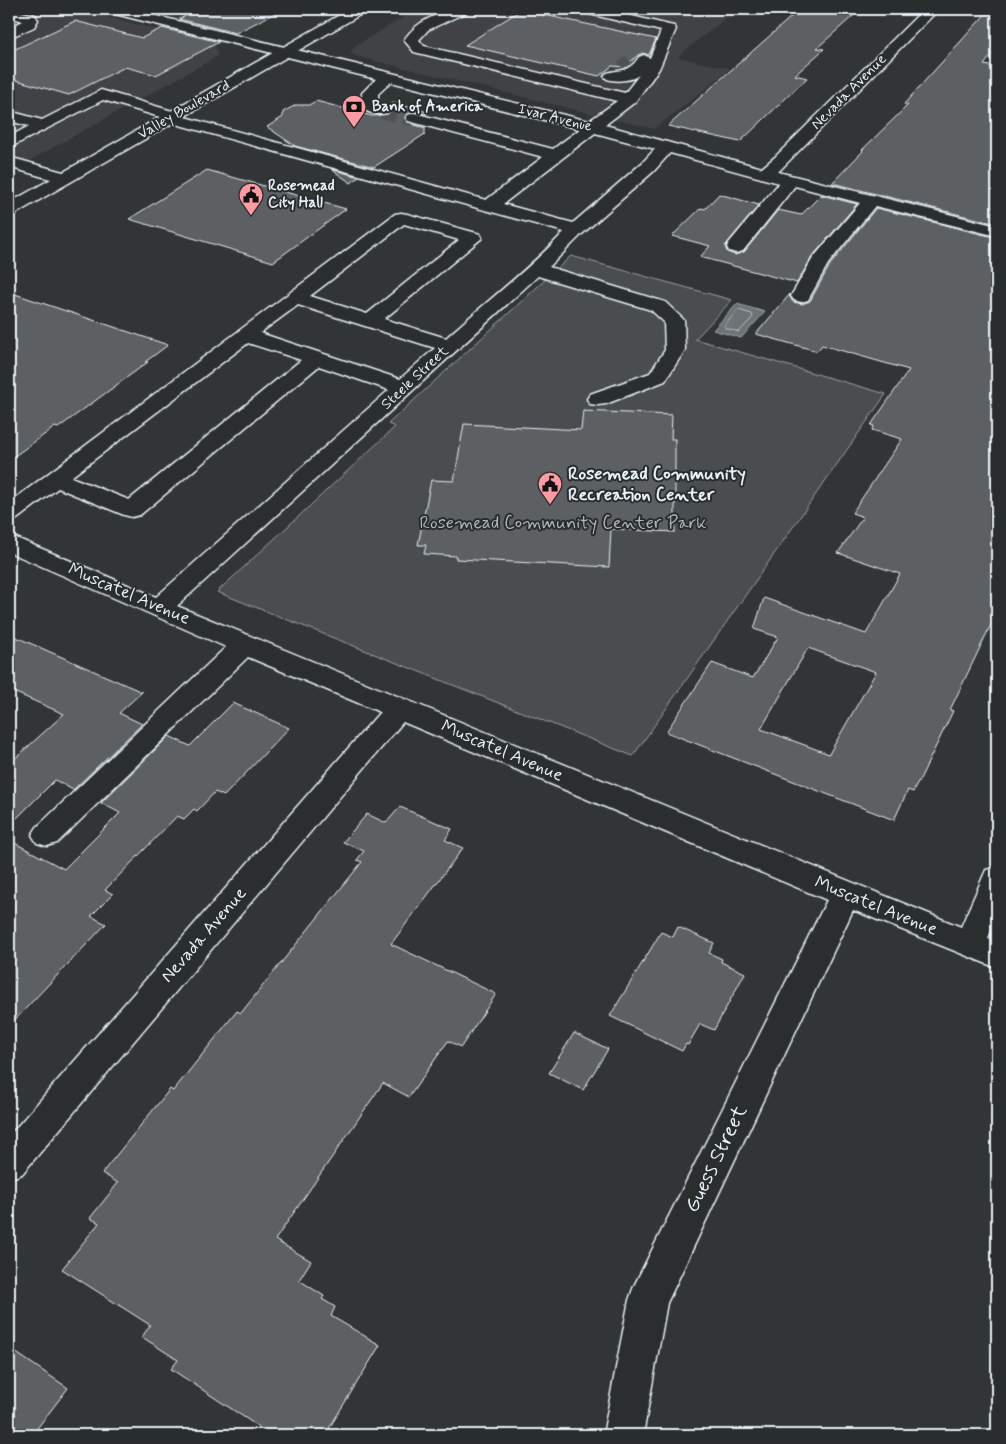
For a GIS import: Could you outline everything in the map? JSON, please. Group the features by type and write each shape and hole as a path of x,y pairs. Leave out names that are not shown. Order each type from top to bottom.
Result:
{"street":[{"name":"Ivar Avenue","path":"112,9 592,127 790,181 997,231"},
{"path":"146,17 162,9"},
{"name":"Valley Boulevard","path":"9,210 360,9"},
{"path":"462,9 423,27 411,40 419,49 629,99"},
{"path":"586,9 669,29 633,65 592,90"},
{"name":"Nevada Avenue","path":"764,174 781,161 932,9"},
{"path":"9,13 30,18 31,20 30,24 9,34"},
{"path":"488,207 629,99 654,66 633,65"},
{"path":"381,110 370,106 370,93 387,78"},
{"path":"9,143 101,95 488,207 576,230"},
{"path":"9,116 44,125"},
{"path":"414,118 556,155"},
{"name":"Steele Street","path":"160,608 535,269 550,258 576,230 648,168 667,146"},
{"path":"9,162 64,178"},
{"path":"736,247 790,181"},
{"path":"801,296 820,262 871,200"},
{"path":"9,514 401,218 473,238 370,321"},
{"path":"535,269 658,306 674,320 675,350 658,377 598,399"},
{"path":"295,298 450,346"},
{"path":"245,335 405,388"},
{"path":"55,479 132,510 317,358"},
{"name":"Muscatel Avenue","path":"9,543 244,645 845,894 984,949"},
{"path":"47,836 244,645"},
{"name":"Nevada Avenue","path":"9,1162 399,708"},
{"path":"984,949 997,879"},
{"name":"Guess Street","path":"623,1435 648,1300 845,894"}],"shaded area":[{"path":"9,9 76,9 215,44 218,56 9,172"},
{"path":"417,9 737,9 677,57 731,69 654,129 355,56 350,52 355,46"}],"green space":[{"name":"Rosemead Community Center Park","path":"571,256 732,300 695,339 886,394 633,756 217,592 395,427 388,424"}],"water":[{"path":"737,304 765,312 741,338 713,330"}],"building":[{"path":"200,9 283,9 236,33 179,19"},
{"path":"800,9 861,9 817,48 824,49 795,75 807,78 740,142 668,126"},
{"path":"990,9 997,9 997,48 984,65 997,67 997,224 832,183 862,150 908,105 904,104"},
{"path":"521,10 656,39 649,55 643,53 638,55 625,67 612,66 599,76 465,45"},
{"path":"75,21 142,38 162,28 219,42 156,75 125,67 69,95 9,78 9,52"},
{"path":"316,101 372,116 387,115 391,111 388,106 393,103 428,112 427,114 413,111 407,113 404,117 408,123 425,128 425,134 374,167 295,146 267,127 283,117 283,112 296,105 309,105"},
{"path":"331,169 359,177 351,183"},
{"path":"207,170 346,209 273,262 129,219"},
{"path":"719,194 759,205 725,246 727,252 735,255 744,252 778,210 801,215 821,195 857,204 812,257 797,283 700,257 710,246 672,236 701,208 705,209"},
{"path":"876,208 997,238 997,612 950,710 953,711 922,775 913,792 908,790 894,820 666,732 712,663 753,678 778,637 754,629 764,598 866,634 900,574 838,553 863,517 852,513 902,439 872,430 874,426 871,425 909,370 822,345 817,351 756,334 790,294 793,302 802,304 810,301 830,265","holes":["808,648 876,672 829,754 761,729"]},
{"path":"9,292 168,345 145,362 148,362 58,428 55,427 9,460"},
{"name":"Rosemead Community Recreation Center","path":"583,411 672,415 671,439 675,439 675,532 611,529 609,567 456,559 456,556 424,554 426,545 418,545 431,480 454,481 464,424 581,430"},
{"path":"9,634 142,692 119,713 142,724 73,790 55,780 9,826 9,764 64,714 9,690"},
{"path":"233,703 289,728 224,796 215,792 197,811 194,809 184,819 177,816 105,890 113,894 91,916 106,924 9,1026 9,840 64,869 120,813 101,803 169,736 190,746"},
{"path":"400,807 452,829 445,840 463,848 391,944 496,994 461,1047 448,1041 409,1097 383,1083 275,1240 311,1261 299,1280 324,1296 322,1299 335,1307 331,1316 380,1345 325,1435 271,1435 171,1369 178,1360 142,1337 150,1325 62,1269 99,1223 90,1218 118,1183 102,1173 170,1089 173,1091 237,1011 241,1013 362,862 357,860 364,851 343,842 367,814 386,823"},
{"path":"678,927 714,943 709,953 722,959 721,962 745,973 714,1030 700,1024 688,1045 686,1044 682,1051 610,1016 661,932 673,937"},
{"path":"574,1033 608,1049 583,1090 549,1073"},
{"path":"9,1348 68,1388 32,1435 9,1435"}],"tunnel":[{"path":"623,69 631,62"},
{"path":"381,110 414,118"}],"place":[{"name":"Bank of America","path":"354,128"},
{"name":"Rosemead City Hall","path":"251,216"},
{"name":"Rosemead Community Recreation Center","path":"550,505"}]}
